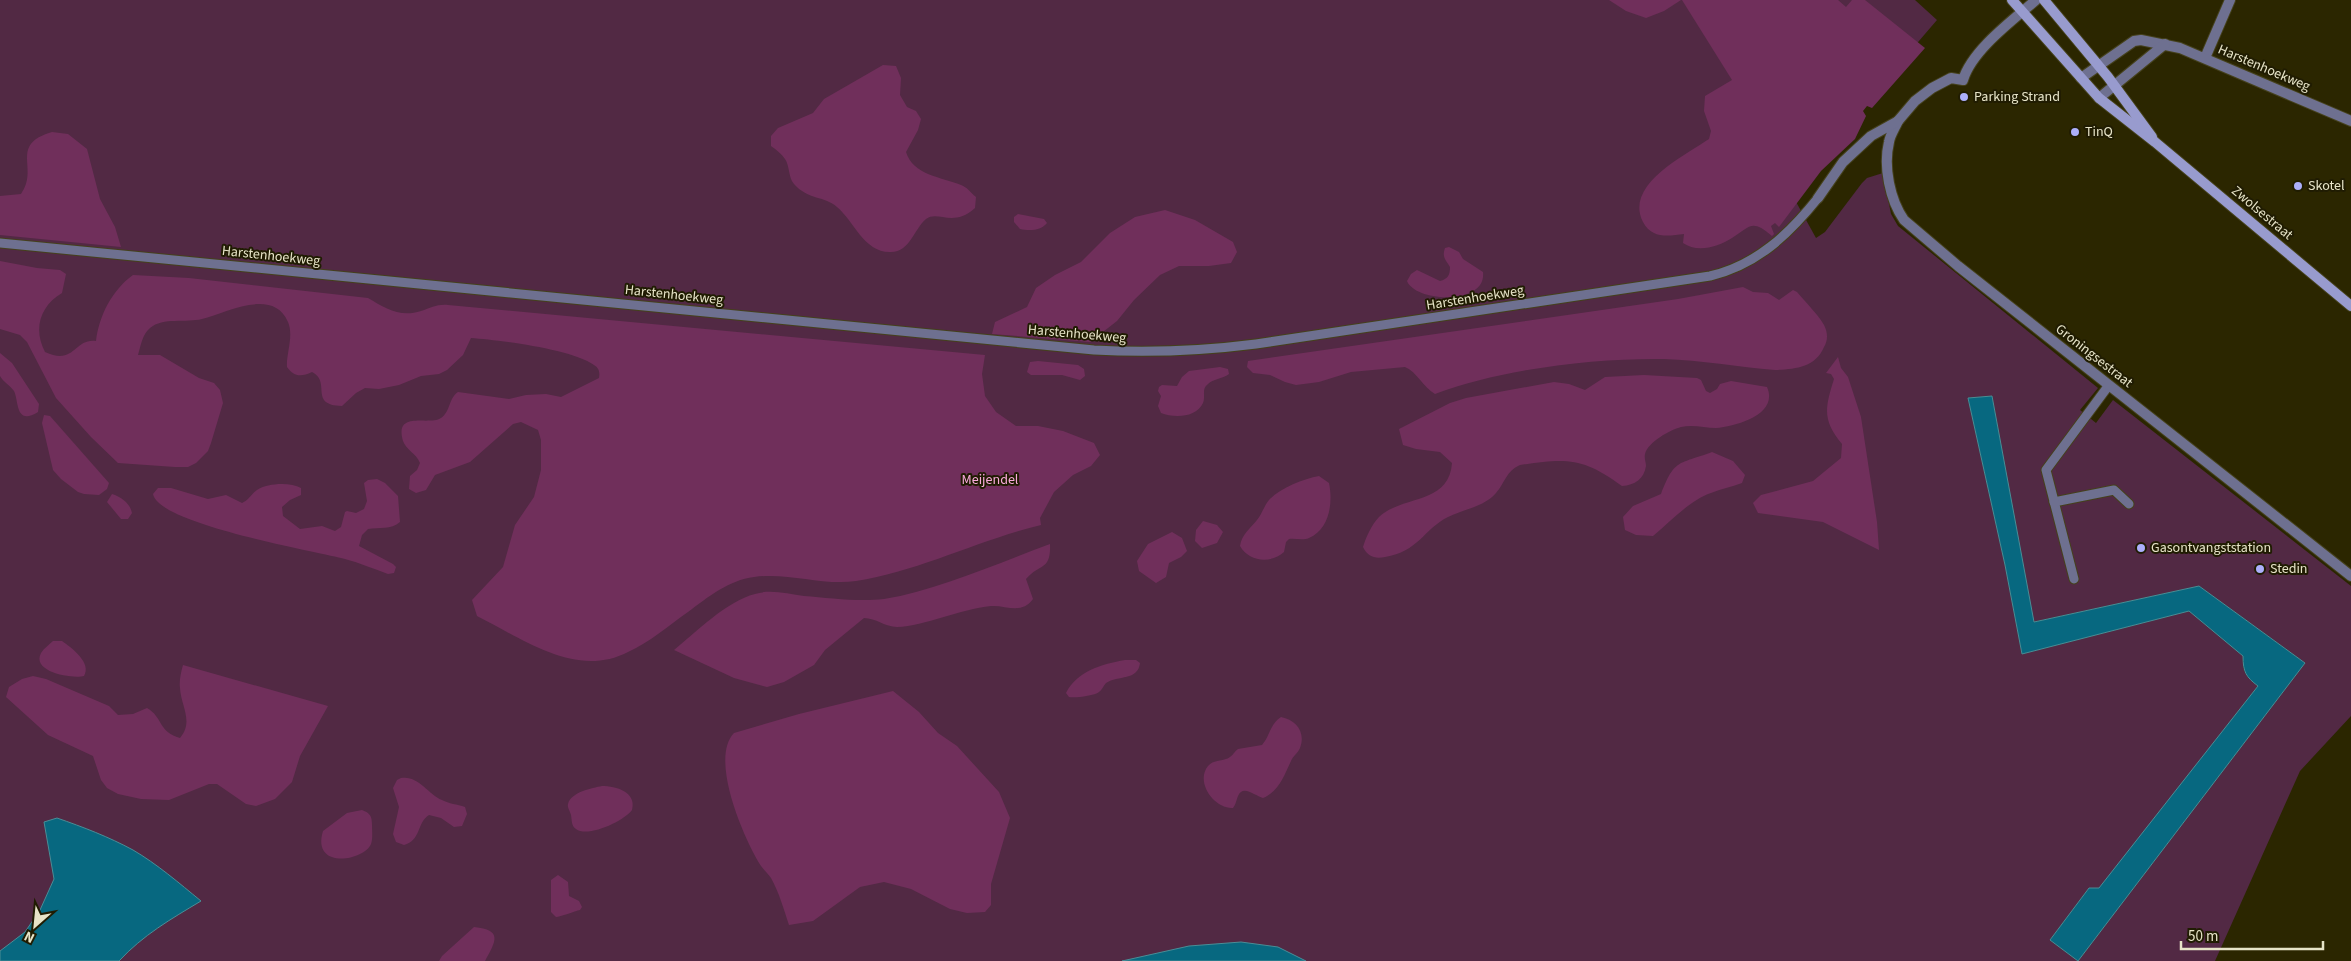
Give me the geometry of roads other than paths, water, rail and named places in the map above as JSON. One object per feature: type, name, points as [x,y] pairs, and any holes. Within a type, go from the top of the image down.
[{"type":"main road","name":"Zwolsestraat","points":[[2012,0],[2024,11],[2099,98],[2155,142],[2351,306]]},
{"type":"main road","name":"Zwolsestraat","points":[[2044,0],[2098,65],[2155,142]]},
{"type":"street","name":"Harstenhoekweg","points":[[1818,198],[1843,162],[1871,136],[1898,121],[1915,101],[1932,88],[1951,78],[1963,80],[1967,67],[2036,0]]},
{"type":"street","points":[[2205,58],[2230,0]]},
{"type":"street","name":"Harstenhoekweg","points":[[2081,78],[2134,40],[2165,44],[2205,58],[2351,121]]},
{"type":"street","points":[[2099,98],[2165,44]]},
{"type":"street","name":"Groningsestraat","points":[[1898,121],[1889,142],[1888,179],[1898,211],[1904,220],[2351,576]]},
{"type":"lane","name":"Harstenhoekweg","points":[[0,243],[1084,349],[1148,353],[1200,351],[1256,344],[1710,276],[1735,269],[1770,249],[1801,220],[1818,198]]},
{"type":"lane","points":[[2074,579],[2046,470],[2109,385]]},
{"type":"lane","points":[[2054,502],[2114,490],[2129,504]]},
{"type":"water","points":[[1992,396],[2034,622],[2199,586],[2305,663],[2078,961],[2050,940],[2089,888],[2099,888],[2258,686],[2246,674],[2243,656],[2189,611],[2022,654],[2005,565],[1968,398]]},
{"type":"water","points":[[57,818],[96,832],[142,855],[201,901],[148,935],[119,961],[0,961],[0,951],[25,932],[40,910],[54,879],[44,822]]},
{"type":"water","points":[[1241,942],[1278,947],[1306,961],[1122,961],[1189,946]]},
{"type":"place","name":"Parking Strand","points":[[1964,97]]},
{"type":"place","name":"TinQ","points":[[2075,132]]},
{"type":"place","name":"Skotel","points":[[2298,186]]},
{"type":"place","name":"Gasontvangststation","points":[[2141,548]]},
{"type":"place","name":"Stedin","points":[[2260,569]]},
{"type":"park label","name":"Meijendel","points":[[990,480]]}]
